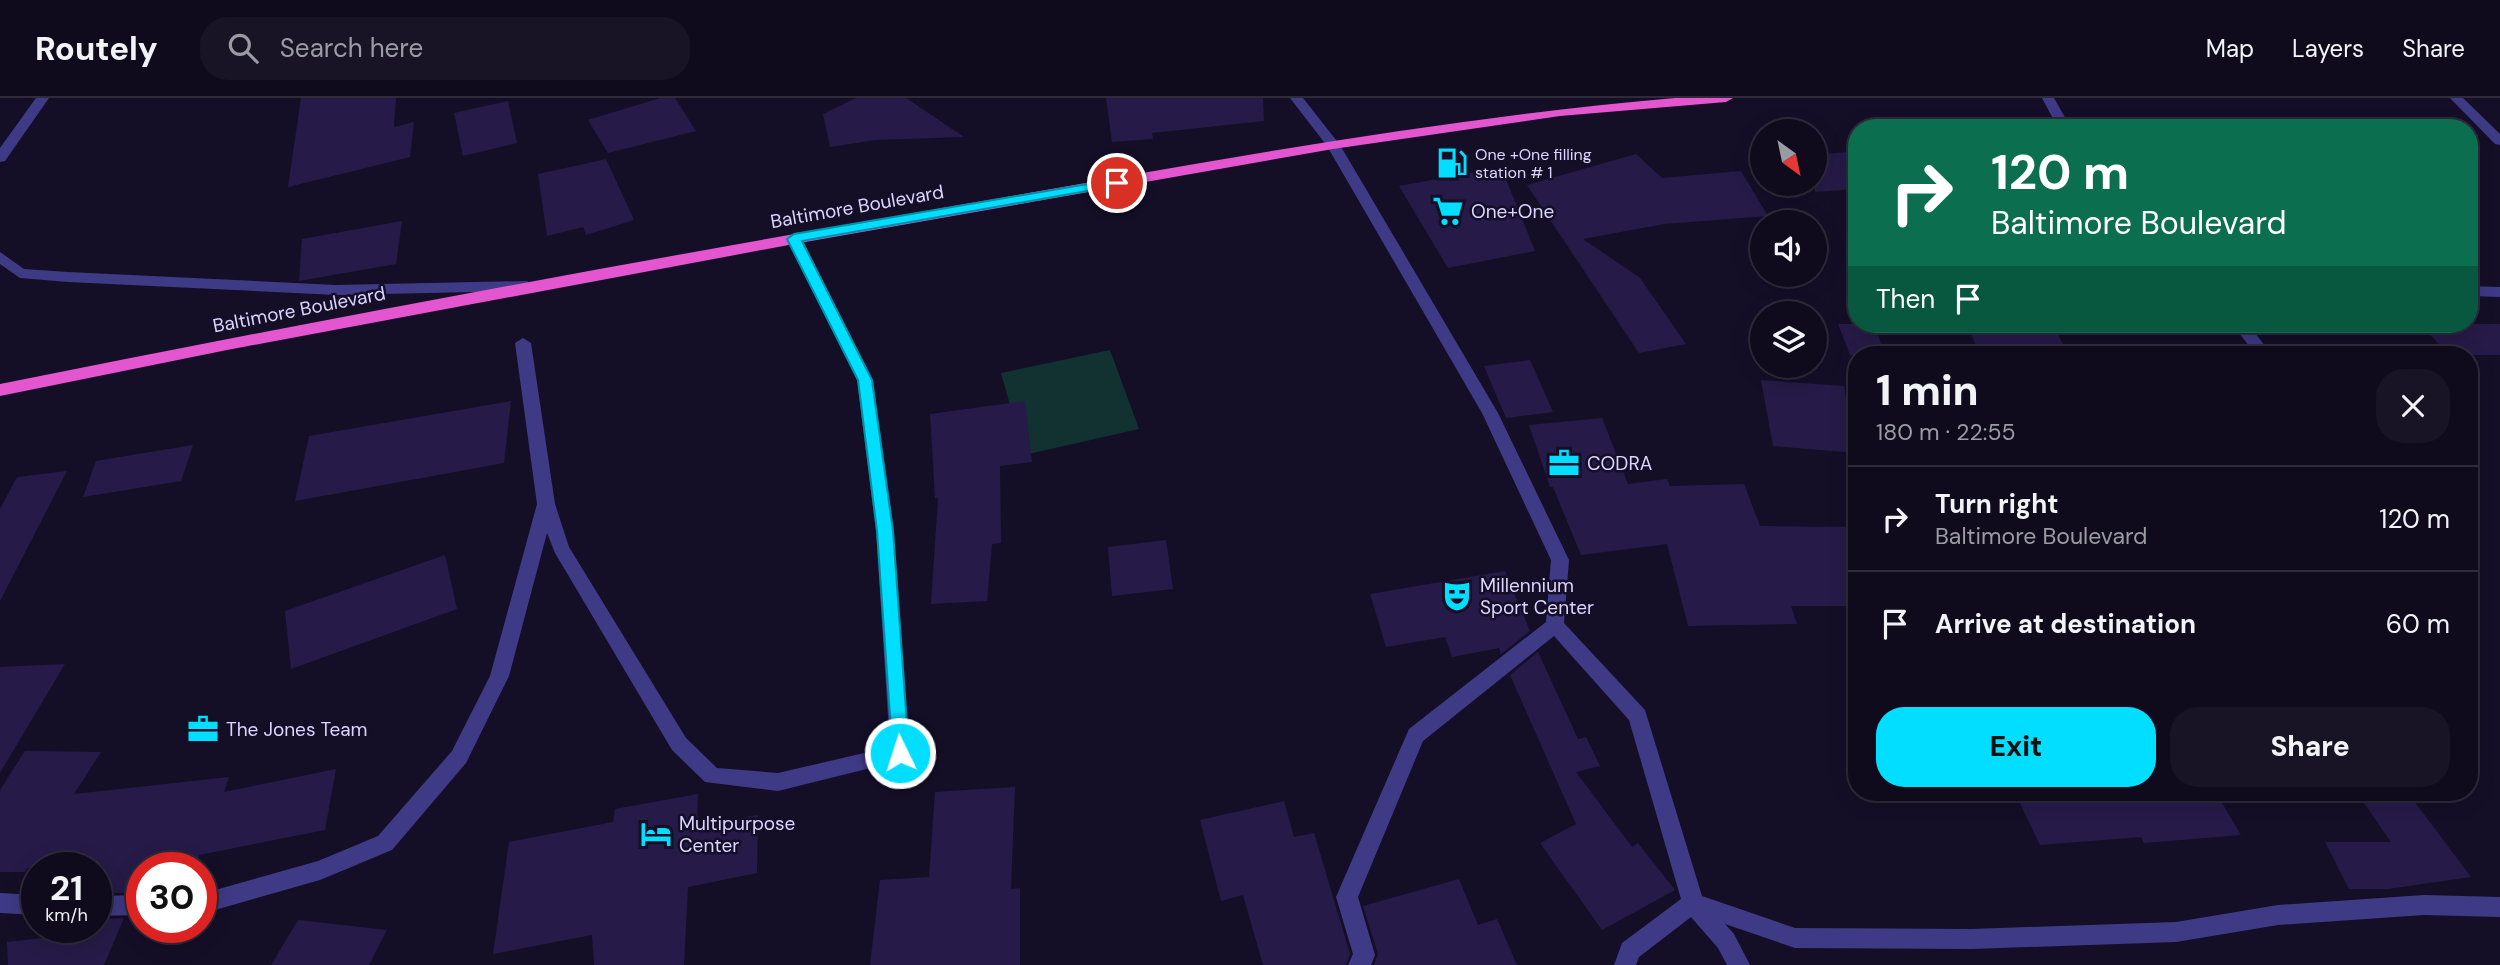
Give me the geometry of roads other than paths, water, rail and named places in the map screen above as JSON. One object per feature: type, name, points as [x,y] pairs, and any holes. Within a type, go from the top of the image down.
[{"type":"highway","name":"Baltimore Boulevard","points":[[0,390],[537,286],[1332,145],[1560,112],[1726,98]]},
{"type":"street","points":[[0,158],[43,98]]},
{"type":"street","points":[[1296,98],[1332,145],[1490,413],[1560,560],[1555,625],[1638,716],[1693,903],[1726,941],[1739,965]]},
{"type":"street","points":[[2048,98],[2060,119]]},
{"type":"street","points":[[2456,98],[2477,119]]},
{"type":"street","points":[[2478,120],[2500,141]]},
{"type":"street","points":[[523,343],[546,504],[561,548],[679,744],[712,776],[778,782],[900,753],[885,531],[865,380],[794,239]]},
{"type":"street","points":[[0,257],[20,273],[68,277],[336,290],[537,286]]},
{"type":"street","points":[[2478,291],[2500,292]]},
{"type":"street","points":[[217,899],[320,870],[384,843],[459,757],[499,676],[546,504]]},
{"type":"street","points":[[1359,965],[1364,955],[1348,897],[1416,735],[1555,625]]},
{"type":"street","points":[[0,903],[21,904]]},
{"type":"street","points":[[1693,903],[1795,938],[1972,939],[2176,932],[2278,915],[2424,905],[2500,907]]},
{"type":"street","points":[[1625,965],[1630,950],[1693,903]]},
{"type":"place","name":"One +One filling station # 1","points":[[1452,163]]},
{"type":"place","name":"One+One","points":[[1448,211]]},
{"type":"place","name":"CODRA","points":[[1564,463]]},
{"type":"place","name":"Millennium Sport Center","points":[[1457,596]]},
{"type":"place","name":"The Jones Team","points":[[203,729]]},
{"type":"place","name":"Multipurpose Center","points":[[656,834]]}]
